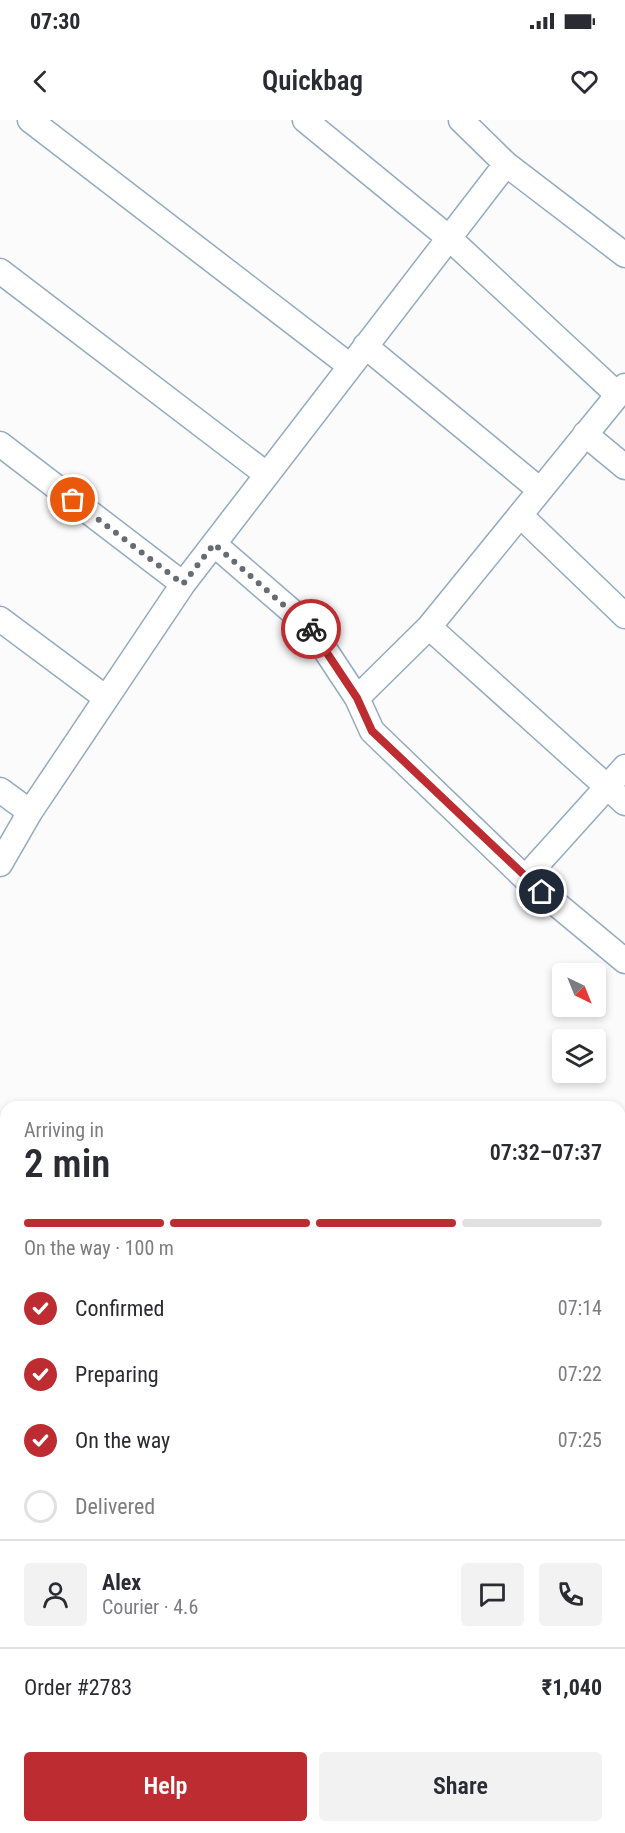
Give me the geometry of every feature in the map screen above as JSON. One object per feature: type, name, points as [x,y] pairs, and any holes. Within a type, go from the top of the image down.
[{"type":"street","points":[[30,120],[350,366]]},
{"type":"street","points":[[305,120],[450,238],[621,390],[429,627],[357,698]]},
{"type":"street","points":[[460,120],[506,164],[625,255]]},
{"type":"street","points":[[0,864],[30,812],[183,584],[506,164]]},
{"type":"street","points":[[0,271],[266,474]]},
{"type":"street","points":[[365,346],[540,490]]},
{"type":"street","points":[[585,434],[625,467]]},
{"type":"street","points":[[0,444],[183,584]]},
{"type":"street","points":[[520,515],[625,616]]},
{"type":"street","points":[[214,544],[310,627],[357,698],[372,731],[525,878],[625,961]]},
{"type":"street","points":[[0,619],[106,698]]},
{"type":"street","points":[[429,627],[625,803]]},
{"type":"street","points":[[525,878],[625,767]]},
{"type":"street","points":[[0,790],[30,812]]},
{"type":"way so far","points":[[73,500],[183,584],[214,544],[311,629]]},
{"type":"route","points":[[311,629],[357,698],[372,731],[542,892]]}]
